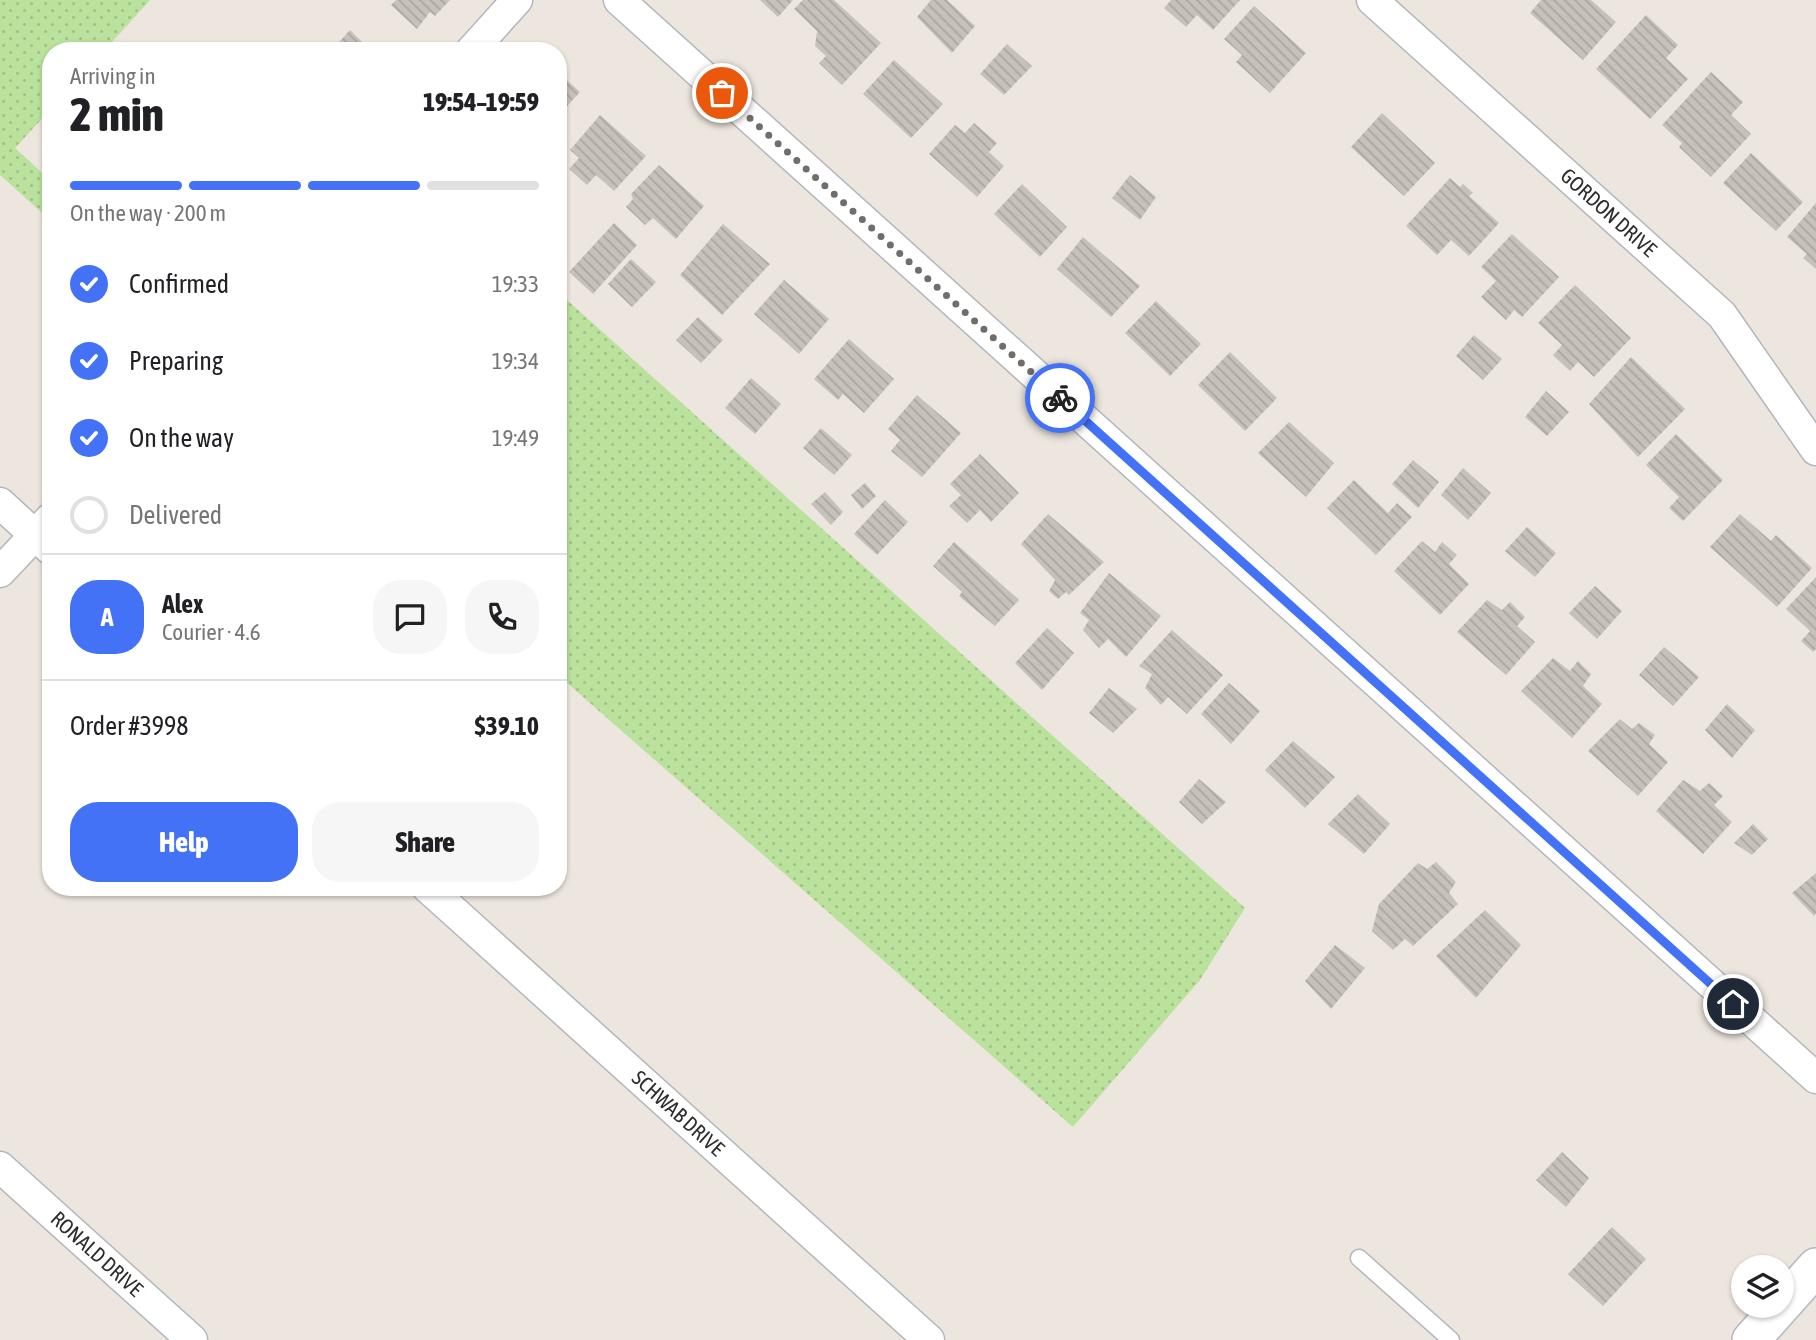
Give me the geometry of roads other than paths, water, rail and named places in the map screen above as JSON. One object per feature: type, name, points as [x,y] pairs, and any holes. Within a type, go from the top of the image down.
[{"type":"street","points":[[479,42],[517,0]]},
{"type":"street","points":[[619,0],[1816,1078]]},
{"type":"street","name":"GORDON DRIVE","points":[[1372,0],[1723,315],[1816,450]]},
{"type":"street","points":[[0,503],[42,531]]},
{"type":"street","points":[[0,572],[42,537]]},
{"type":"street","name":"SCHWAB DRIVE","points":[[437,896],[929,1340]]},
{"type":"street","name":"RONALD DRIVE","points":[[0,1167],[192,1340]]},
{"type":"street","points":[[1751,1340],[1816,1267]]},
{"type":"lane","points":[[1359,1258],[1451,1340]]}]
